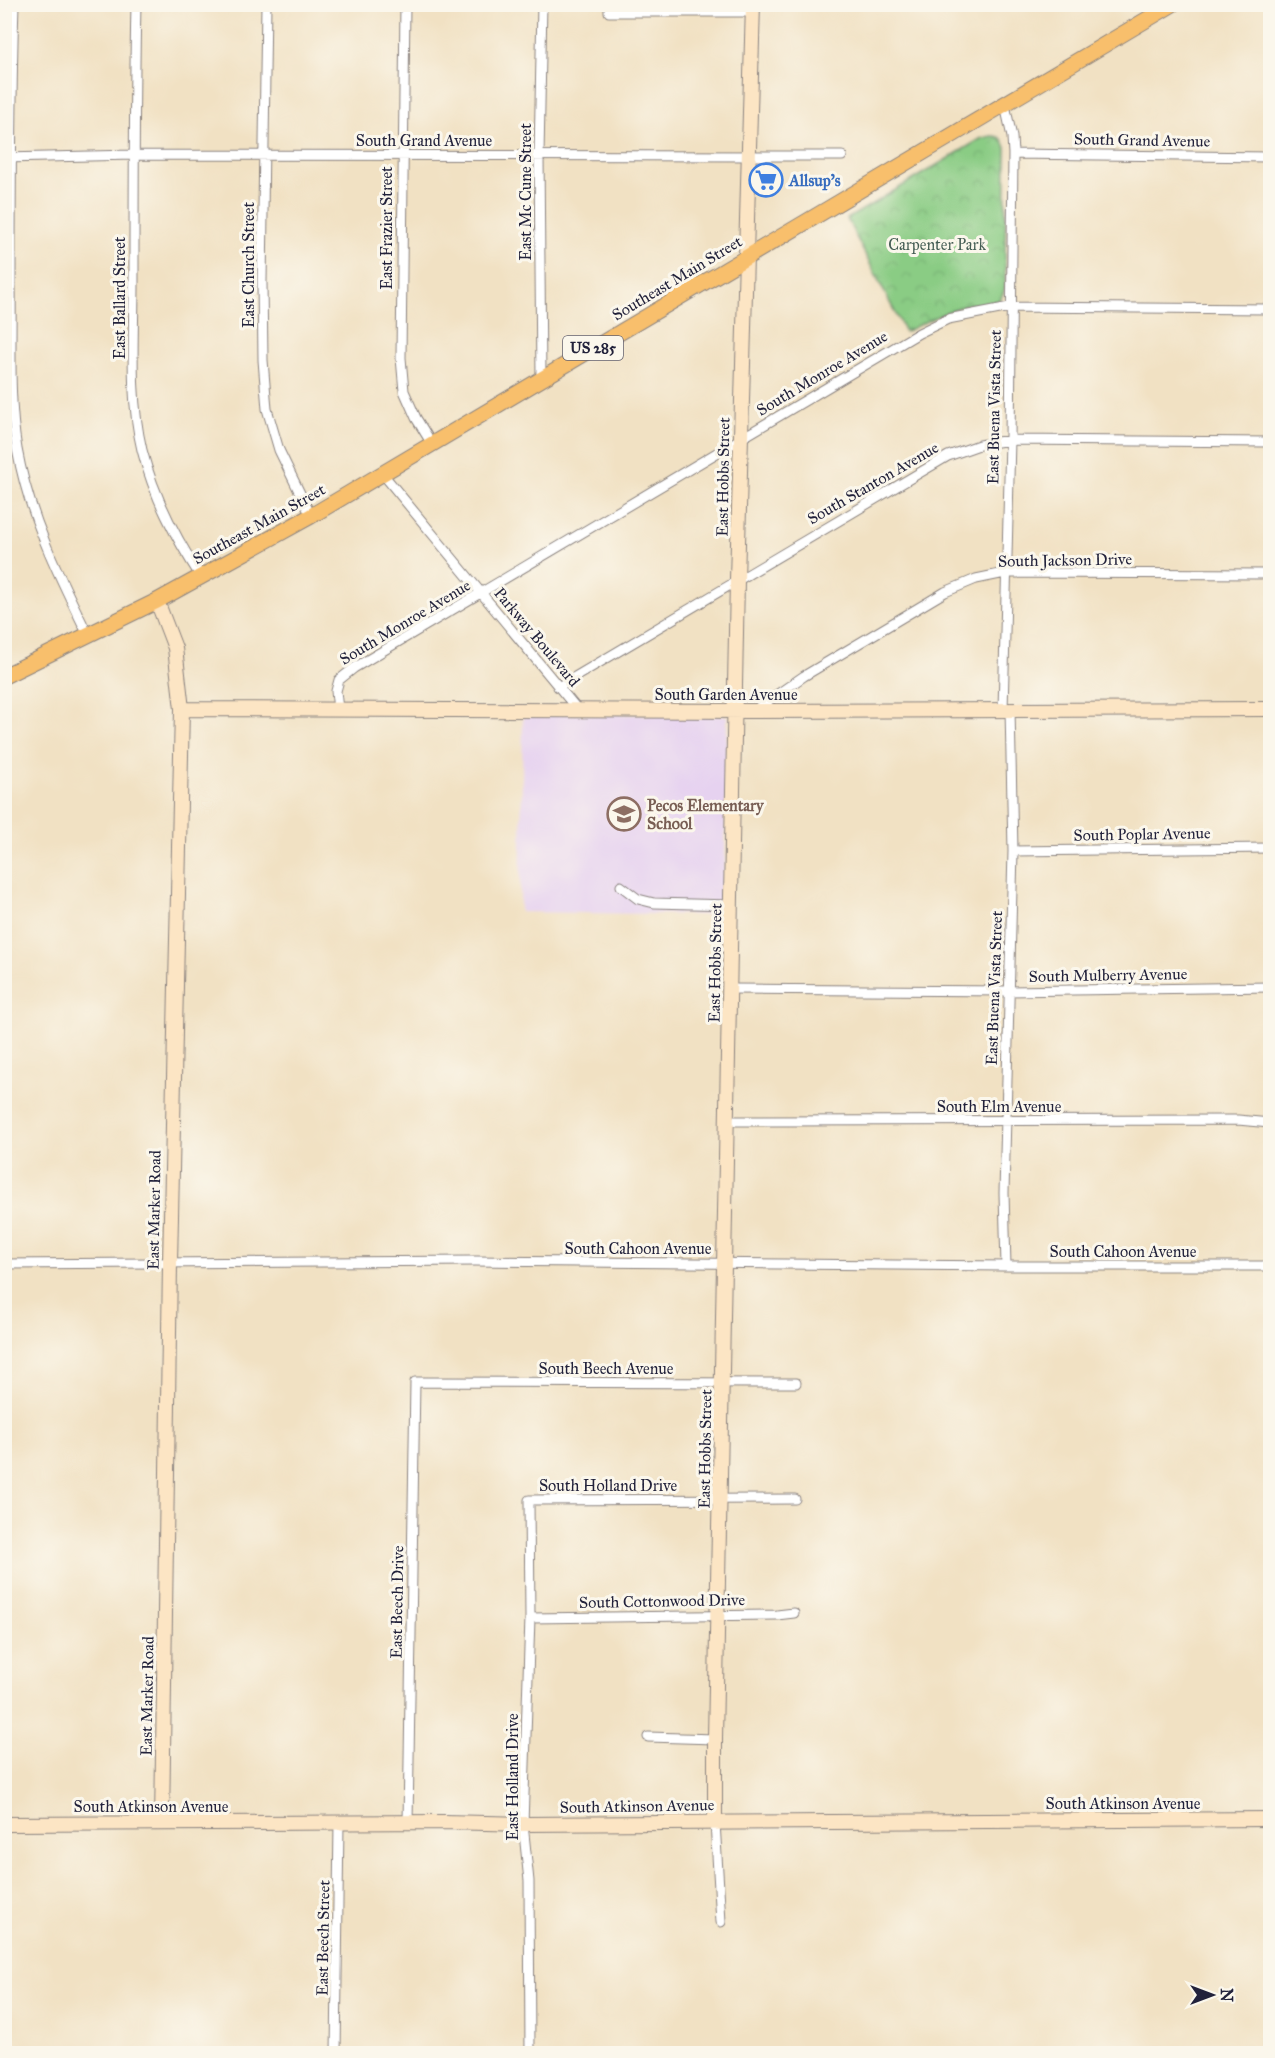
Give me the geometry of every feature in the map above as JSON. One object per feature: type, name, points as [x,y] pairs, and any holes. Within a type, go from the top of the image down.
[{"type":"main road","name":"Southeast Main Street","points":[[4,676],[158,601],[311,516],[1173,4]]},
{"type":"street","points":[[14,4],[8,158],[12,405],[17,449],[27,493],[40,533],[88,635]]},
{"type":"street","name":"East Ballard Street","points":[[136,4],[133,155],[136,411],[142,448],[163,513],[201,577]]},
{"type":"street","name":"East Church Street","points":[[266,4],[263,360],[267,409],[279,450],[311,516]]},
{"type":"street","name":"East Frazier Street","points":[[405,4],[401,358],[404,391],[416,418],[432,444]]},
{"type":"street","name":"East Mc Cune Street","points":[[541,380],[539,155],[542,4]]},
{"type":"street","points":[[609,8],[753,8]]},
{"type":"street","name":"East Hobbs Street","points":[[721,1922],[715,1739],[740,439],[753,8]]},
{"type":"street","name":"East Buena Vista Street","points":[[1005,105],[1013,154],[1010,440],[1005,573],[1006,709],[1013,851],[1004,1204],[1006,1266]]},
{"type":"street","name":"South Grand Avenue","points":[[1013,154],[1270,157]]},
{"type":"street","name":"South Grand Avenue","points":[[8,158],[133,155],[843,156]]},
{"type":"street","name":"South Monroe Avenue","points":[[338,710],[336,691],[339,680],[740,439],[919,333],[948,319],[1010,307],[1270,309]]},
{"type":"street","name":"South Stanton Avenue","points":[[562,684],[948,456],[979,445],[1010,440],[1270,442]]},
{"type":"street","name":"Parkway Boulevard","points":[[382,473],[481,594],[562,684],[577,709]]},
{"type":"street","name":"South Jackson Drive","points":[[753,711],[804,676],[945,592],[976,579],[1005,573],[1270,574]]},
{"type":"street","name":"East Marker Road","points":[[158,601],[175,648],[182,709],[170,1263],[162,1823]]},
{"type":"street","name":"South Garden Avenue","points":[[182,709],[753,711],[1270,709]]},
{"type":"street","name":"South Poplar Avenue","points":[[1013,851],[1270,848]]},
{"type":"street","points":[[621,886],[638,898],[654,903],[732,905]]},
{"type":"street","name":"South Mulberry Avenue","points":[[731,989],[1009,991],[1270,987]]},
{"type":"street","name":"South Elm Avenue","points":[[728,1121],[1238,1120],[1270,1123]]},
{"type":"street","name":"South Cahoon Avenue","points":[[4,1264],[475,1261],[1270,1266]]},
{"type":"street","name":"South Beech Avenue","points":[[415,1382],[796,1383]]},
{"type":"street","name":"East Beech Drive","points":[[408,1823],[415,1382]]},
{"type":"street","name":"South Holland Drive","points":[[529,1500],[795,1499]]},
{"type":"street","name":"East Holland Drive","points":[[529,1500],[530,1618],[523,1824],[529,1881],[530,2054]]},
{"type":"street","name":"South Cottonwood Drive","points":[[530,1618],[777,1616],[794,1612]]},
{"type":"street","points":[[648,1737],[715,1739]]},
{"type":"street","name":"South Atkinson Avenue","points":[[4,1824],[523,1824],[1270,1819]]},
{"type":"street","name":"East Beech Street","points":[[336,2054],[339,1823]]},
{"type":"shaded area","name":"Pecos Elementary School","points":[[523,713],[727,716],[724,915],[520,912]]},
{"type":"green space","name":"Carpenter Park","points":[[992,136],[1001,139],[1006,148],[1005,287],[1002,295],[996,302],[959,307],[905,332],[847,219],[982,138]]},
{"type":"place","name":"Allsup's","points":[[766,180]]},
{"type":"place","name":"Pecos Elementary School","points":[[624,814]]}]
